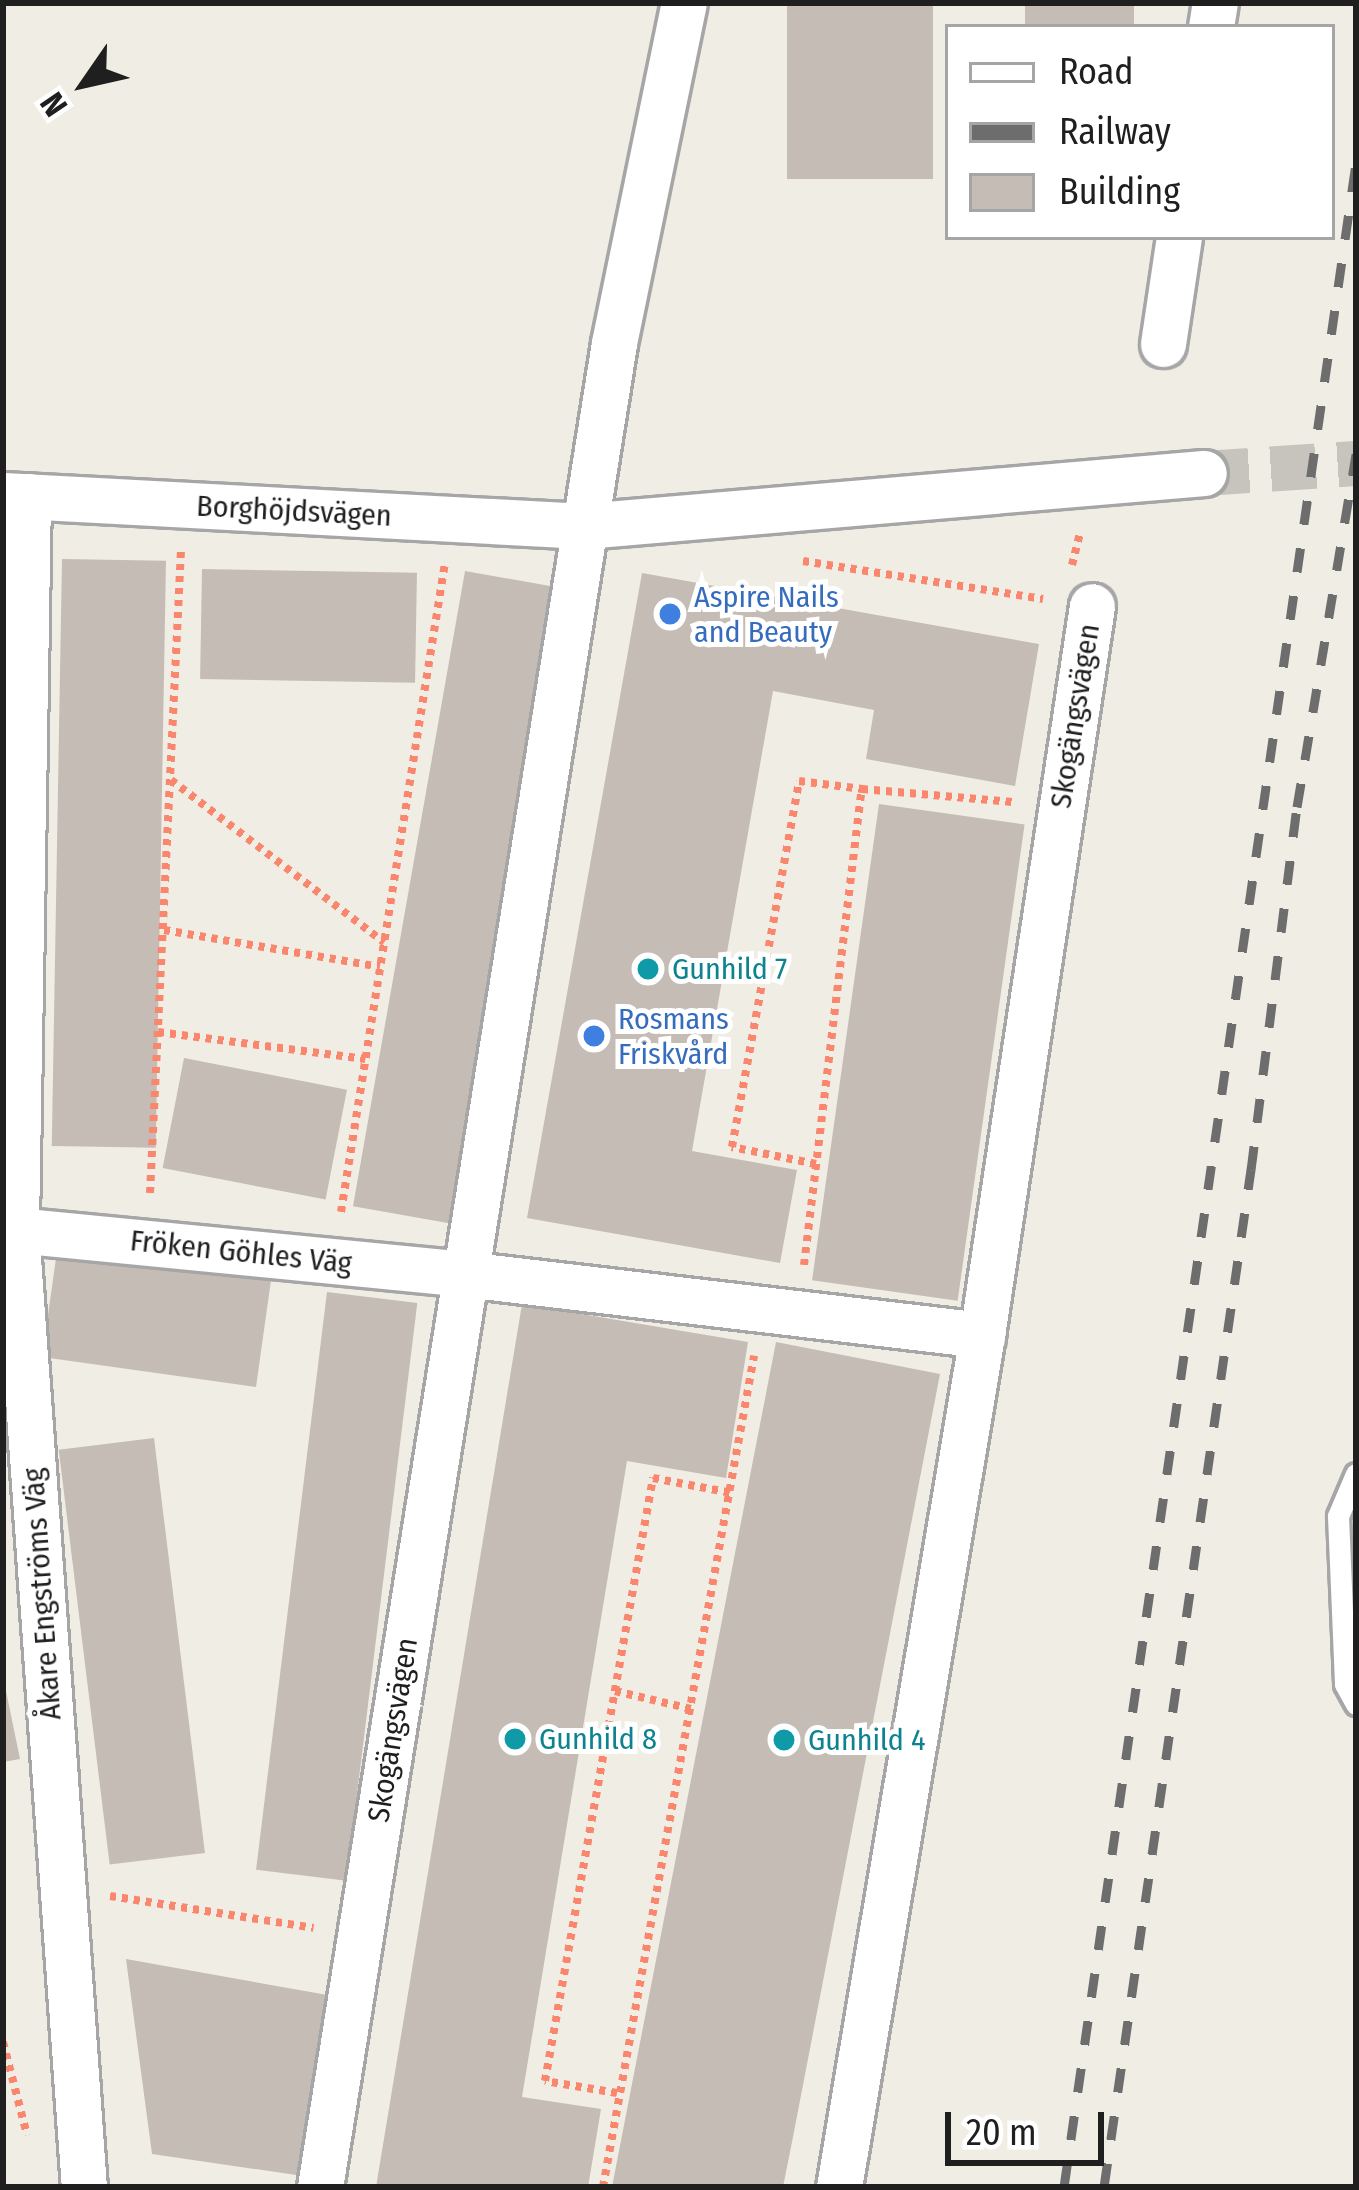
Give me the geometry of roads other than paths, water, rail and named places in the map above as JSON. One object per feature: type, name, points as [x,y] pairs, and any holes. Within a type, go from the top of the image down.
[{"type":"street","name":"Skogängsvägen","points":[[320,2187],[614,343],[684,3]]},
{"type":"street","points":[[1163,344],[1179,240]]},
{"type":"street","name":"Borghöjdsvägen","points":[[15,495],[584,526],[1204,472]]},
{"type":"street","name":"Åkare Engströms Väg","points":[[15,495],[16,1230],[84,2187]]},
{"type":"street","name":"Skogängsvägen","points":[[838,2187],[982,1335],[1062,806],[1077,604]]},
{"type":"street","name":"Fröken Göhles Väg","points":[[16,1230],[465,1274]]},
{"type":"street","points":[[465,1274],[982,1335]]},
{"type":"lane","points":[[1356,1474],[1338,1516],[1345,1684],[1356,1704]]},
{"type":"tunnel","points":[[1204,473],[1356,463]]},
{"type":"railway","points":[[1064,2187],[1356,164]]},
{"type":"railway","points":[[1104,2187],[1251,1170],[1297,807],[1356,454]]},
{"type":"place","name":"Aspire Nails and Beauty","points":[[670,614]]},
{"type":"place","name":"Gunhild 7","points":[[648,969]]},
{"type":"place","name":"Rosmans Friskvård","points":[[594,1036]]},
{"type":"place","name":"Gunhild 8","points":[[515,1739]]},
{"type":"place","name":"Gunhild 4","points":[[784,1740]]}]
